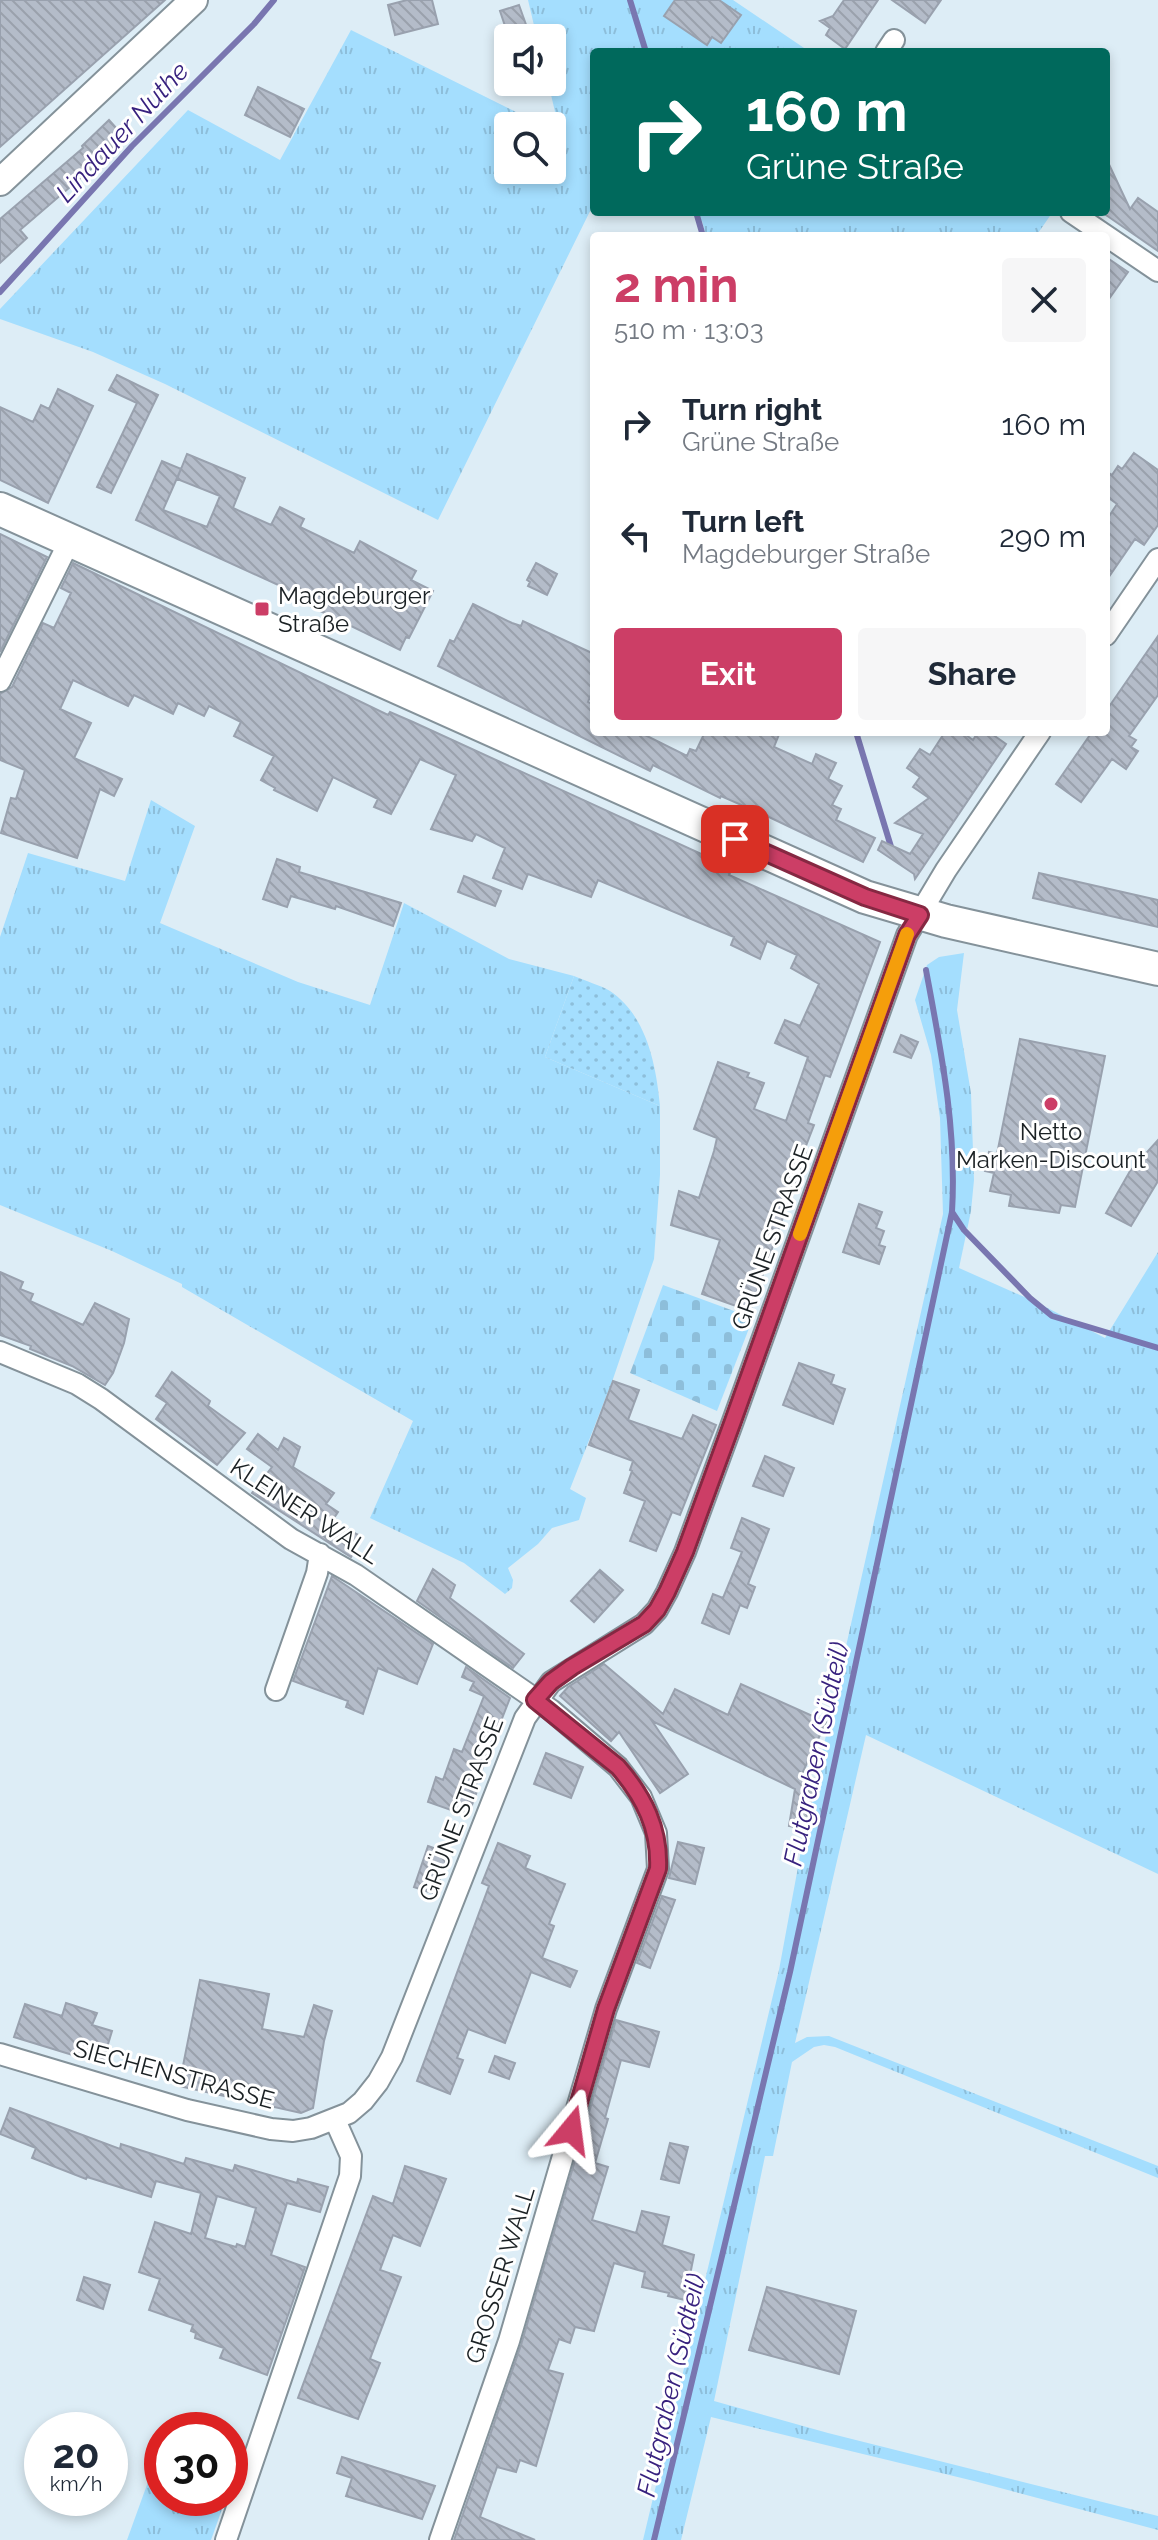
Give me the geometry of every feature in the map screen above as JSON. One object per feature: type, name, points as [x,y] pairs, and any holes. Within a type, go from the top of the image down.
[{"type":"main road","points":[[0,509],[865,897],[920,915],[1158,969]]},
{"type":"street","points":[[0,182],[194,0]]},
{"type":"street","points":[[1077,216],[1100,232]]},
{"type":"street","points":[[1110,238],[1158,271]]},
{"type":"street","points":[[0,681],[70,540]]},
{"type":"street","points":[[1110,629],[1158,559]]},
{"type":"street","name":"GRÜNE STRASSE","points":[[335,2120],[363,2101],[392,2057],[495,1791],[535,1700],[551,1682],[572,1667],[644,1624],[667,1592],[733,1421],[907,935],[946,870],[1037,736]]},
{"type":"street","name":"KLEINER WALL","points":[[0,1352],[77,1384],[291,1539],[356,1575],[535,1700]]},
{"type":"street","points":[[276,1690],[317,1573],[320,1554]]},
{"type":"street","name":"GROSSER WALL","points":[[440,2540],[509,2341],[606,2009],[658,1869],[656,1833],[635,1788],[618,1767],[535,1700]]},
{"type":"street","name":"SIECHENSTRASSE","points":[[0,2054],[187,2110],[271,2129],[293,2131],[335,2120]]},
{"type":"street","points":[[226,2540],[350,2176],[351,2156],[335,2120]]},
{"type":"green space","points":[[528,0],[733,0],[804,48],[590,48],[590,211],[438,520],[165,384],[93,352],[0,319],[0,309],[188,110],[280,160],[351,30],[516,112],[494,112],[494,184],[566,184],[566,112],[555,112],[551,96],[566,96],[566,24],[534,24]]},
{"type":"green space","points":[[694,216],[1050,216],[1039,232],[705,232],[702,221]]},
{"type":"green space","points":[[151,800],[195,826],[160,923],[298,982],[370,1005],[404,903],[509,959],[574,976],[545,1057],[660,1106],[660,1175],[654,1259],[613,1379],[570,1489],[586,1498],[579,1520],[552,1528],[538,1544],[508,1568],[513,1580],[512,1588],[505,1594],[464,1563],[370,1518],[413,1421],[182,1287],[182,1284],[0,1205],[0,937],[28,853],[125,881]]},
{"type":"green space","points":[[964,953],[957,1010],[971,1093],[974,1180],[959,1268],[1038,1303],[1105,1338],[1158,1252],[1158,1874],[866,1735],[795,2043],[807,2037],[829,2036],[1158,2166],[1158,2178],[835,2047],[814,2047],[792,2062],[773,2156],[765,2156],[714,2401],[1158,2516],[1158,2530],[974,2481],[711,2417],[681,2540],[643,2540],[779,1970],[805,1829],[943,1214],[940,1118],[931,1055],[915,1000],[927,965],[939,957]]},
{"type":"green space","points":[[574,976],[610,991],[633,1014],[652,1058],[660,1106],[545,1057]]},
{"type":"green space","points":[[663,1285],[753,1318],[717,1411],[630,1373]]},
{"type":"green space","points":[[144,2493],[144,2516],[220,2516],[211,2540],[127,2540]]},
{"type":"building","points":[[0,0],[165,0],[0,147]]},
{"type":"building","points":[[407,0],[432,0],[438,24],[395,35],[388,5]]},
{"type":"building","points":[[675,0],[719,0],[741,15],[721,43],[712,37],[707,45],[664,16]]},
{"type":"building","points":[[844,0],[878,0],[846,48],[826,35],[830,28],[820,21],[833,16]]},
{"type":"building","points":[[892,0],[941,0],[925,23]]},
{"type":"building","points":[[519,5],[526,24],[504,24],[500,11]]},
{"type":"building","points":[[258,87],[304,109],[290,137],[245,115]]},
{"type":"building","points":[[109,120],[126,139],[20,230],[27,238],[0,263],[0,219],[83,148]]},
{"type":"building","points":[[1110,166],[1130,209],[1138,198],[1158,212],[1158,251],[1107,216],[1110,216]]},
{"type":"building","points":[[1110,260],[1128,272],[1110,297]]},
{"type":"building","points":[[117,375],[158,395],[111,493],[97,487],[137,403],[109,390]]},
{"type":"building","points":[[58,389],[93,406],[48,503],[0,480],[0,407],[33,422],[41,405],[49,409]]},
{"type":"building","points":[[1134,453],[1158,470],[1158,525],[1144,545],[1135,539],[1110,575],[1110,515],[1117,504],[1110,499],[1110,474],[1118,466],[1122,469]]},
{"type":"building","points":[[187,454],[245,478],[233,508],[271,525],[280,507],[304,519],[300,527],[354,553],[360,541],[416,571],[411,580],[433,591],[400,650],[306,604],[309,599],[136,520],[162,461],[181,469]],"holes":[[[181,469],[177,479],[220,496],[207,527],[163,510]]]},
{"type":"building","points":[[0,534],[47,557],[0,652]]},
{"type":"building","points":[[73,563],[388,715],[390,712],[413,722],[732,868],[729,875],[880,942],[830,1077],[825,1075],[808,1123],[814,1125],[806,1152],[750,1311],[702,1294],[720,1240],[671,1225],[679,1191],[699,1198],[714,1151],[717,1138],[694,1129],[718,1062],[749,1073],[747,1077],[764,1083],[754,1109],[786,1121],[808,1057],[775,1043],[785,1020],[800,1026],[819,984],[791,968],[797,955],[767,941],[760,959],[731,945],[734,937],[598,880],[591,897],[528,874],[522,889],[493,878],[505,848],[476,834],[472,841],[431,829],[456,775],[420,759],[391,814],[374,807],[378,799],[333,777],[317,811],[274,790],[261,780],[274,756],[234,736],[241,722],[209,706],[204,716],[178,703],[173,714],[134,695],[128,706],[73,680],[60,709],[91,723],[74,758],[122,779],[114,796],[100,789],[77,858],[1,833],[11,798],[16,799],[25,770],[0,760],[0,694],[12,687],[43,623],[54,628],[71,593],[61,588]]},
{"type":"building","points":[[536,563],[557,574],[547,595],[528,586],[530,582],[527,580]]},
{"type":"building","points":[[473,604],[512,623],[521,626],[523,621],[590,652],[590,736],[647,736],[687,756],[690,749],[696,751],[703,736],[778,736],[774,747],[812,764],[816,754],[836,763],[828,779],[842,786],[832,805],[841,809],[836,820],[875,838],[863,862],[653,765],[650,771],[438,666],[450,640],[454,642]]},
{"type":"building","points":[[1158,636],[1158,695],[1129,736],[1136,740],[1131,747],[1138,751],[1126,769],[1112,759],[1081,802],[1056,784],[1089,736],[1110,736],[1110,705]]},
{"type":"building","points":[[942,736],[968,736],[973,740],[976,736],[995,736],[1006,744],[915,879],[914,874],[878,850],[882,841],[910,854],[923,834],[895,823],[929,798],[913,787],[920,777],[907,768],[920,749],[930,755]]},
{"type":"building","points":[[277,859],[300,867],[299,872],[401,903],[393,926],[336,906],[335,909],[291,896],[287,907],[263,899]]},
{"type":"building","points":[[1039,873],[1158,900],[1158,927],[1033,898]]},
{"type":"building","points":[[464,876],[501,891],[495,906],[458,892]]},
{"type":"building","points":[[901,1035],[918,1042],[911,1058],[894,1052]]},
{"type":"building","name":"Netto Marken-Discount","points":[[1020,1039],[1105,1056],[1075,1207],[1061,1205],[1059,1213],[1009,1206],[1011,1195],[990,1191],[994,1173],[985,1171],[989,1152],[997,1154]]},
{"type":"building","points":[[1158,1140],[1158,1181],[1131,1226],[1106,1213],[1130,1171]]},
{"type":"building","points":[[859,1204],[882,1212],[876,1228],[884,1231],[879,1245],[885,1247],[879,1264],[843,1252]]},
{"type":"building","points":[[0,1272],[23,1282],[20,1289],[33,1294],[30,1301],[83,1325],[95,1303],[129,1319],[124,1343],[105,1385],[72,1366],[30,1349],[31,1346],[0,1335]]},
{"type":"building","points":[[799,1363],[834,1375],[831,1384],[845,1389],[833,1424],[783,1405]]},
{"type":"building","points":[[172,1372],[210,1401],[208,1406],[245,1433],[217,1465],[156,1419],[167,1403],[156,1396]]},
{"type":"building","points":[[613,1381],[639,1390],[628,1420],[682,1439],[693,1415],[716,1425],[680,1515],[672,1512],[656,1551],[630,1541],[645,1501],[624,1493],[633,1461],[589,1445]]},
{"type":"building","points":[[258,1434],[278,1450],[284,1438],[300,1447],[293,1467],[334,1493],[326,1504],[338,1512],[332,1521],[362,1537],[351,1557],[252,1493],[272,1467],[247,1449]]},
{"type":"building","points":[[765,1456],[794,1468],[783,1496],[753,1486]]},
{"type":"building","points":[[742,1518],[769,1529],[748,1584],[755,1587],[747,1608],[740,1605],[729,1634],[702,1623],[713,1594],[723,1598],[742,1552],[731,1548]]},
{"type":"building","points":[[433,1569],[455,1585],[450,1598],[524,1654],[513,1668],[417,1601]]},
{"type":"building","points":[[600,1570],[623,1590],[594,1622],[571,1601]]},
{"type":"building","points":[[332,1576],[433,1644],[417,1684],[378,1668],[363,1714],[346,1707],[348,1701],[293,1681]]},
{"type":"building","points":[[604,1664],[663,1714],[675,1689],[728,1715],[741,1684],[826,1722],[801,1776],[816,1779],[805,1829],[789,1826],[795,1789],[652,1721],[688,1774],[660,1793],[619,1732],[611,1741],[560,1696],[568,1687]]},
{"type":"building","points":[[466,1667],[510,1698],[474,1790],[477,1791],[468,1816],[428,1802],[436,1777],[443,1780],[454,1749],[462,1752],[484,1696],[470,1690],[474,1682],[462,1677]]},
{"type":"building","points":[[546,1753],[583,1767],[571,1798],[534,1784]]},
{"type":"building","points":[[678,1842],[704,1848],[695,1884],[669,1878]]},
{"type":"building","points":[[498,1843],[530,1856],[525,1868],[565,1884],[549,1924],[554,1926],[542,1958],[577,1971],[570,1987],[531,1972],[505,2043],[468,2029],[457,2058],[463,2060],[450,2094],[417,2081],[489,1886],[482,1883]]},
{"type":"building","points":[[428,1846],[448,1853],[435,1894],[414,1887]]},
{"type":"building","points":[[662,1896],[675,1900],[650,1968],[637,1963]]},
{"type":"building","points":[[200,1980],[269,1994],[262,2029],[304,2037],[314,2005],[332,2011],[313,2108],[301,2113],[179,2086]]},
{"type":"building","points":[[66,2003],[97,2013],[92,2025],[112,2031],[102,2064],[14,2037],[25,2004],[62,2016]]},
{"type":"building","points":[[616,2020],[659,2032],[649,2067],[621,2060],[595,2163],[608,2167],[592,2220],[636,2233],[642,2211],[669,2217],[662,2245],[694,2255],[685,2300],[642,2287],[645,2272],[614,2263],[594,2331],[575,2327],[570,2343],[559,2339],[548,2370],[563,2374],[536,2466],[520,2460],[516,2472],[497,2467],[480,2517],[535,2540],[454,2540],[521,2345]]},
{"type":"building","points":[[495,2056],[515,2063],[509,2079],[489,2072]]},
{"type":"building","points":[[10,2108],[120,2149],[121,2144],[184,2164],[186,2158],[233,2171],[235,2165],[297,2183],[298,2179],[328,2187],[320,2212],[287,2203],[271,2255],[305,2267],[267,2375],[220,2358],[224,2348],[195,2338],[196,2333],[191,2331],[193,2325],[149,2310],[160,2279],[139,2272],[155,2222],[191,2234],[201,2193],[156,2181],[151,2197],[86,2179],[32,2158],[36,2148],[0,2134]],"holes":[[[217,2196],[256,2208],[245,2247],[205,2238]]]},
{"type":"building","points":[[670,2143],[688,2147],[679,2183],[661,2179]]},
{"type":"building","points":[[405,2166],[446,2179],[420,2246],[393,2235],[380,2270],[401,2277],[370,2359],[380,2363],[358,2419],[298,2398],[373,2196],[393,2204]]},
{"type":"building","points":[[84,2277],[110,2285],[103,2309],[77,2300]]},
{"type":"building","points":[[767,2287],[856,2311],[839,2374],[749,2350]]},
{"type":"building","points":[[342,2457],[435,2486],[422,2519],[346,2496],[352,2478],[337,2473]]},
{"type":"waterway","name":"Lindauer Nuthe","points":[[0,292],[132,146],[274,0]]},
{"type":"waterway","name":"Flutgraben (Südteil)","points":[[630,0],[645,48]]},
{"type":"waterway","name":"Flutgraben (Südteil)","points":[[697,216],[702,232]]},
{"type":"waterway","name":"Flutgraben (Südteil)","points":[[857,736],[892,850]]},
{"type":"waterway","name":"Flutgraben (Südteil)","points":[[654,2540],[790,1972],[952,1212],[950,1120],[926,970]]},
{"type":"waterway","points":[[952,1212],[964,1230],[1030,1298],[1052,1316],[1158,1348]]},
{"type":"slow traffic","points":[[800,1234],[907,934]]},
{"type":"place","name":"Magdeburger Straße","points":[[262,609]]},
{"type":"place","name":"Netto Marken-Discount","points":[[1051,1104]]},
{"type":"route","points":[[571,2130],[606,2009],[658,1869],[659,1854],[650,1816],[630,1780],[551,1710],[535,1700],[551,1682],[572,1667],[644,1624],[667,1592],[733,1421],[907,935],[920,915],[865,897],[735,839]]}]
